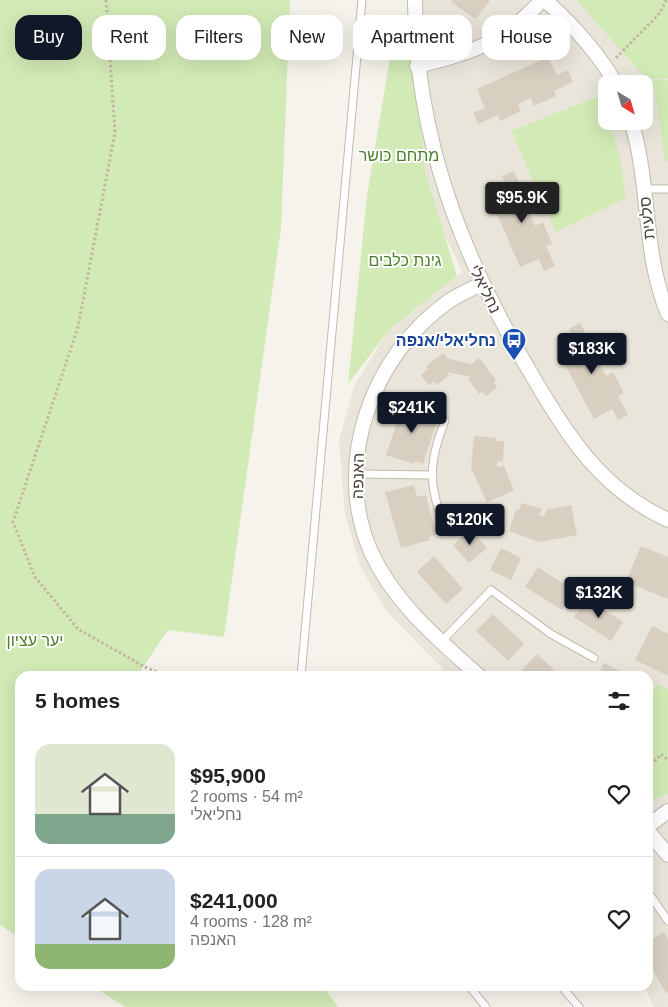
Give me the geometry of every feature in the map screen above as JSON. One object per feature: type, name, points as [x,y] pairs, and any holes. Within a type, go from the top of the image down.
[{"type":"street","name":"נחליאלי","points":[[415,0],[418,66],[427,123],[442,181],[455,220],[482,284],[514,344],[575,445],[611,483],[633,500],[668,520]]},
{"type":"street","points":[[418,66],[462,55],[490,44],[517,25],[544,0],[571,23],[611,75]]},
{"type":"street","name":"סלעית","points":[[633,130],[640,157],[650,251],[668,314]]},
{"type":"street","name":"האנפה","points":[[473,671],[441,642],[396,594],[371,552],[358,509],[356,474],[361,426],[375,388],[395,354],[421,324],[450,300],[482,284]]},
{"type":"street","points":[[653,822],[668,811]]},
{"type":"street","points":[[653,837],[668,855]]},
{"type":"lane","points":[[301,671],[362,0]]},
{"type":"lane","points":[[644,189],[668,188]]},
{"type":"lane","points":[[445,421],[436,444],[431,475],[434,496],[446,531]]},
{"type":"lane","points":[[356,474],[431,475]]},
{"type":"lane","points":[[441,642],[491,590],[551,634],[594,658]]},
{"type":"lane","points":[[653,899],[668,920]]},
{"type":"lane","points":[[473,991],[486,1007]]},
{"type":"lane","points":[[565,991],[579,1007]]},
{"type":"path","points":[[106,0],[115,132],[78,327],[13,522],[36,577],[78,629],[155,671]]},
{"type":"path","points":[[607,68],[660,13],[666,0]]},
{"type":"path","points":[[653,763],[661,754],[668,760]]},
{"type":"shaded area","points":[[412,0],[668,0],[668,1007],[653,1007],[647,991],[653,991],[653,671],[442,671],[443,669],[386,611],[360,566],[345,514],[339,441],[354,386],[388,331],[462,272],[438,221],[423,164],[416,60],[472,60],[472,15],[413,15]]},
{"type":"green space","name":"יער עציון","points":[[0,0],[290,0],[289,15],[271,15],[271,60],[288,60],[281,228],[224,637],[168,630],[140,671],[15,671],[15,935],[0,925]]},
{"type":"green space","points":[[576,0],[668,0],[668,79],[653,79],[653,75],[643,75]]},
{"type":"green space","name":"גינת כלבים","points":[[390,60],[415,60],[425,171],[457,276],[388,331],[348,384],[367,196]]},
{"type":"green space","points":[[653,80],[668,80],[668,161],[665,161]]},
{"type":"green space","points":[[598,96],[598,130],[612,130],[620,159],[626,198],[556,232],[511,131]]},
{"type":"green space","points":[[658,684],[668,690],[668,794],[653,800],[653,690]]},
{"type":"green space","points":[[101,991],[327,991],[338,1007],[125,1007]]},
{"type":"building","points":[[452,0],[490,0],[476,19],[452,3]]},
{"type":"building","points":[[541,60],[550,60],[557,75],[568,70],[573,82],[554,91],[556,96],[534,106],[531,98],[518,104],[521,111],[500,121],[498,115],[478,124],[473,113],[485,108],[477,89]]},
{"type":"building","points":[[514,171],[522,191],[528,188],[537,210],[530,213],[535,226],[543,222],[552,244],[546,246],[555,266],[544,271],[539,259],[520,267],[489,196],[507,187],[502,176]]},
{"type":"building","points":[[580,323],[590,342],[595,339],[607,360],[600,364],[606,376],[613,372],[624,393],[618,396],[628,415],[618,420],[612,409],[594,419],[557,350],[575,340],[569,329]]},
{"type":"building","points":[[443,353],[449,359],[471,364],[479,358],[496,380],[493,382],[497,387],[486,396],[482,392],[479,394],[468,379],[471,377],[446,372],[449,375],[437,385],[434,382],[429,385],[421,375],[428,369],[426,366]]},
{"type":"building","points":[[404,401],[431,409],[427,421],[436,424],[423,464],[415,461],[414,464],[386,455]]},
{"type":"building","points":[[474,436],[496,438],[496,441],[504,441],[503,462],[497,461],[497,467],[504,466],[514,490],[487,503],[471,468]]},
{"type":"building","points":[[414,485],[417,497],[426,495],[436,535],[429,537],[430,540],[401,548],[385,492]]},
{"type":"building","points":[[522,503],[542,509],[539,515],[544,517],[546,510],[571,505],[577,535],[539,542],[509,531],[516,510],[519,510]]},
{"type":"building","points":[[471,529],[487,548],[469,563],[453,545]]},
{"type":"building","points":[[641,546],[668,557],[668,599],[626,582]]},
{"type":"building","points":[[501,548],[521,558],[511,580],[490,570]]},
{"type":"building","points":[[434,556],[463,589],[446,604],[417,572]]},
{"type":"building","points":[[538,567],[574,591],[562,610],[525,587]]},
{"type":"building","points":[[587,598],[623,622],[611,641],[574,617]]},
{"type":"building","points":[[493,614],[524,644],[508,661],[476,631]]},
{"type":"building","points":[[652,626],[668,634],[668,676],[635,660]]},
{"type":"building","points":[[537,654],[555,671],[521,671]]},
{"type":"building","points":[[604,663],[619,671],[600,671]]},
{"type":"building","points":[[664,932],[668,939],[668,992],[666,993],[653,971],[653,939]]},
{"type":"place","name":"נחליאלי/אנפה","points":[[514,361]]},
{"type":"park label","name":"מתחם כושר","points":[[399,155]]}]
